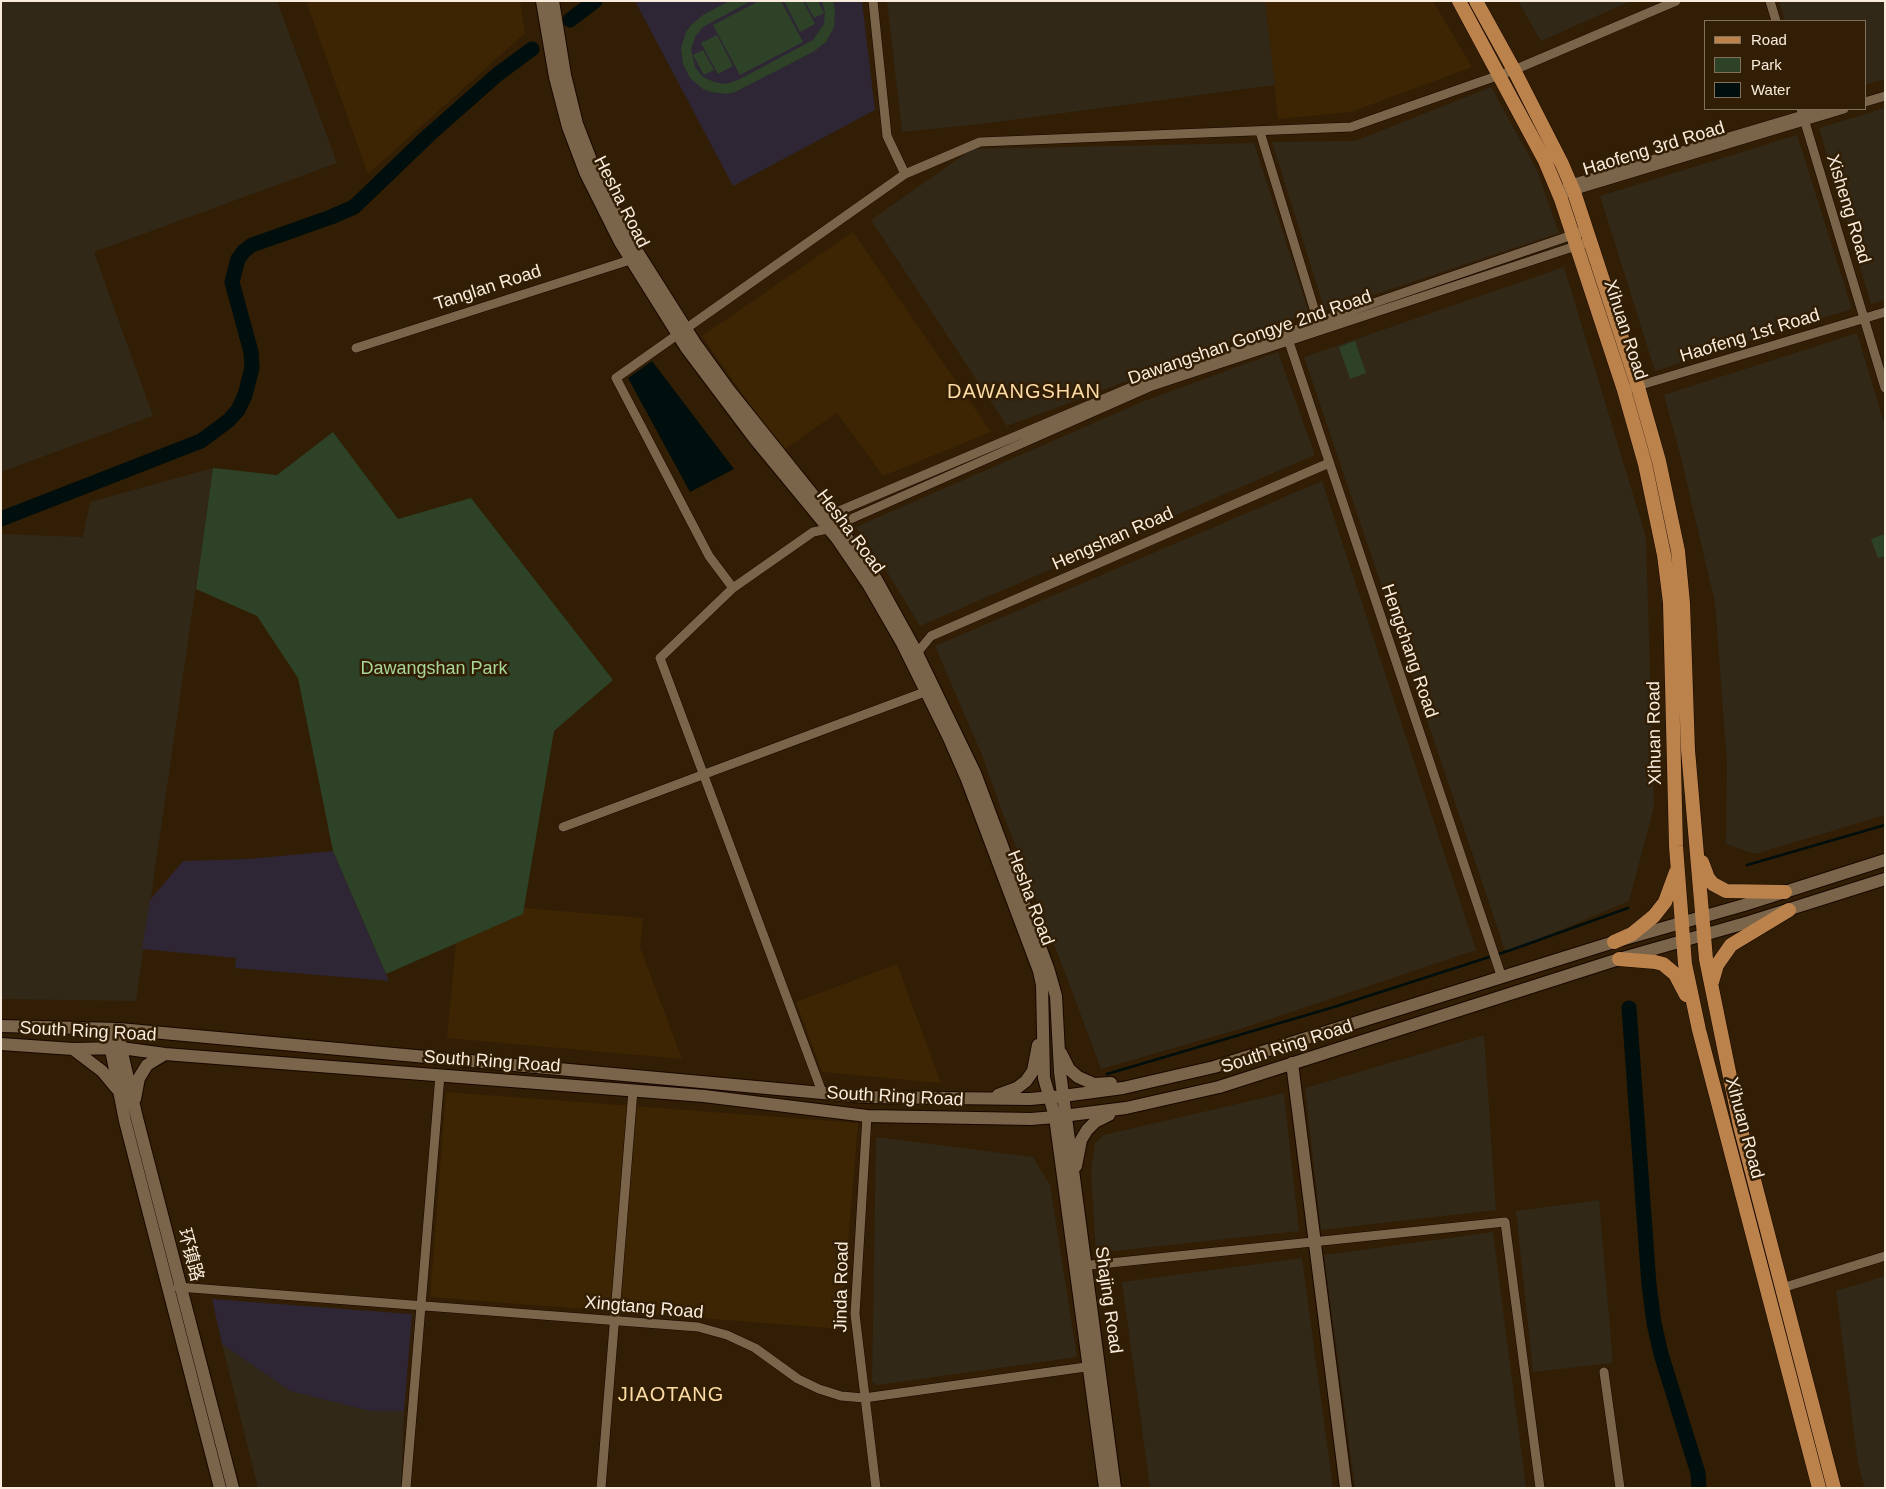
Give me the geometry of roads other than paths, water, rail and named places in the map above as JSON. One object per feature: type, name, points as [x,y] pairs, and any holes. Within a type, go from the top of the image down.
[{"type":"main road","name":"Hesha Road","points":[[542,1],[555,77],[568,127],[582,165],[603,210],[630,260],[682,331],[751,418],[829,522],[876,579],[918,653],[1039,971],[1042,985],[1044,1078],[1050,1097],[1060,1117]]},
{"type":"main road","name":"Hesha Road","points":[[553,1],[567,88],[585,147],[628,237],[682,331]]},
{"type":"main road","name":"Xihuan Road","points":[[1459,1],[1500,74],[1582,238]]},
{"type":"main road","name":"Xihuan Road","points":[[1476,1],[1514,70],[1572,187],[1582,238],[1631,388],[1659,460],[1678,551],[1684,621],[1688,750],[1706,959],[1740,1126],[1834,1488]]},
{"type":"main road","name":"Xihuan Road","points":[[1631,388],[1655,508],[1670,603],[1676,846],[1685,964],[1693,1008],[1819,1488]]},
{"type":"main road","name":"Hesha Road","points":[[829,522],[931,690],[975,773],[1048,968],[1056,996],[1058,1048],[1063,1096],[1060,1117]]},
{"type":"main road","points":[[1696,845],[1708,878],[1719,888],[1733,892],[1785,892]]},
{"type":"main road","name":"South Ring Road","points":[[1,1026],[113,1029],[866,1097],[1030,1099],[1063,1096],[1151,1082],[1214,1067],[1614,942],[1785,892],[1885,860]]},
{"type":"main road","points":[[1614,942],[1632,934],[1654,916],[1665,902],[1678,869]]},
{"type":"main road","name":"South Ring Road","points":[[1,1044],[73,1049],[116,1048],[164,1054],[633,1090],[704,1096],[867,1116],[1031,1119],[1060,1117],[1126,1108],[1219,1087],[1619,960],[1789,910],[1885,879]]},
{"type":"main road","points":[[1712,986],[1717,964],[1731,945],[1789,910]]},
{"type":"main road","points":[[1619,960],[1655,962],[1670,968],[1693,1008]]},
{"type":"main road","points":[[988,1098],[1017,1088],[1030,1076],[1043,1026]]},
{"type":"main road","name":"环镇路","points":[[113,1029],[119,1091],[125,1121],[220,1488]]},
{"type":"main road","name":"环镇路","points":[[116,1048],[134,1104],[233,1488]]},
{"type":"main road","points":[[1058,1048],[1073,1074],[1088,1082],[1100,1084],[1151,1082]]},
{"type":"main road","points":[[73,1049],[102,1071],[119,1091]]},
{"type":"main road","points":[[134,1104],[139,1078],[147,1066],[164,1054]]},
{"type":"main road","points":[[1292,1063],[1346,1488]]},
{"type":"main road","points":[[1073,1175],[1081,1140],[1086,1130],[1100,1119],[1126,1108]]},
{"type":"main road","name":"Shajing Road","points":[[1060,1117],[1073,1175],[1080,1266]]},
{"type":"main road","name":"Shajing Road","points":[[1060,1117],[1094,1366],[1115,1488]]},
{"type":"main road","name":"Shajing Road","points":[[1094,1366],[1105,1488]]},
{"type":"street","points":[[873,1],[887,136],[905,174]]},
{"type":"street","points":[[732,588],[709,556],[616,378],[905,174],[980,142],[1351,127],[1514,70],[1676,1]]},
{"type":"street","points":[[1770,1],[1776,20]]},
{"type":"street","points":[[1866,96],[1885,90]]},
{"type":"street","points":[[1866,102],[1885,96]]},
{"type":"street","name":"Haofeng 3rd Road","points":[[1558,192],[1820,110]]},
{"type":"street","name":"Haofeng 3rd Road","points":[[1803,115],[1837,110]]},
{"type":"street","name":"Xisheng Road","points":[[1803,115],[1885,388]]},
{"type":"street","points":[[1260,132],[1320,326]]},
{"type":"street","name":"Dawangshan Gongye 2nd Road","points":[[829,522],[1152,386],[1287,337],[1582,238]]},
{"type":"street","name":"Tanglan Road","points":[[356,348],[630,260]]},
{"type":"street","name":"Haofeng 1st Road","points":[[1631,388],[1885,312]]},
{"type":"street","name":"Hengchang Road","points":[[1287,337],[1502,978]]},
{"type":"street","name":"Hengshan Road","points":[[918,653],[931,636],[1329,463]]},
{"type":"street","points":[[822,1092],[660,658],[732,588],[829,522]]},
{"type":"street","points":[[563,827],[931,690]]},
{"type":"street","points":[[406,1488],[440,1075]]},
{"type":"street","points":[[601,1488],[633,1090]]},
{"type":"street","name":"Jinda Road","points":[[867,1116],[855,1314],[876,1488]]},
{"type":"street","points":[[1080,1266],[1506,1222],[1540,1488]]},
{"type":"street","points":[[1782,1288],[1885,1256]]},
{"type":"street","name":"Xingtang Road","points":[[168,1286],[698,1327],[727,1335],[755,1348],[798,1378],[819,1389],[841,1396],[864,1398],[1094,1366]]},
{"type":"street","points":[[1604,1372],[1620,1488]]},
{"type":"water","points":[[652,361],[734,469],[690,492],[628,378]]},
{"type":"waterway","points":[[570,20],[595,1]]},
{"type":"waterway","points":[[1,519],[201,441],[228,421],[238,410],[245,395],[252,368],[251,352],[232,282],[238,259],[244,251],[252,245],[354,207],[429,135],[498,74],[532,49]]},
{"type":"waterway","points":[[1747,865],[1885,825]]},
{"type":"waterway","points":[[1107,1074],[1334,1007],[1511,950],[1628,908]]},
{"type":"waterway","points":[[1629,1008],[1649,1285],[1654,1323],[1661,1354],[1698,1473],[1699,1488]]},
{"type":"district","name":"DAWANGSHAN","points":[[1024,392]]},
{"type":"district","name":"JIAOTANG","points":[[671,1395]]},
{"type":"park label","name":"Dawangshan Park","points":[[434,669]]}]
